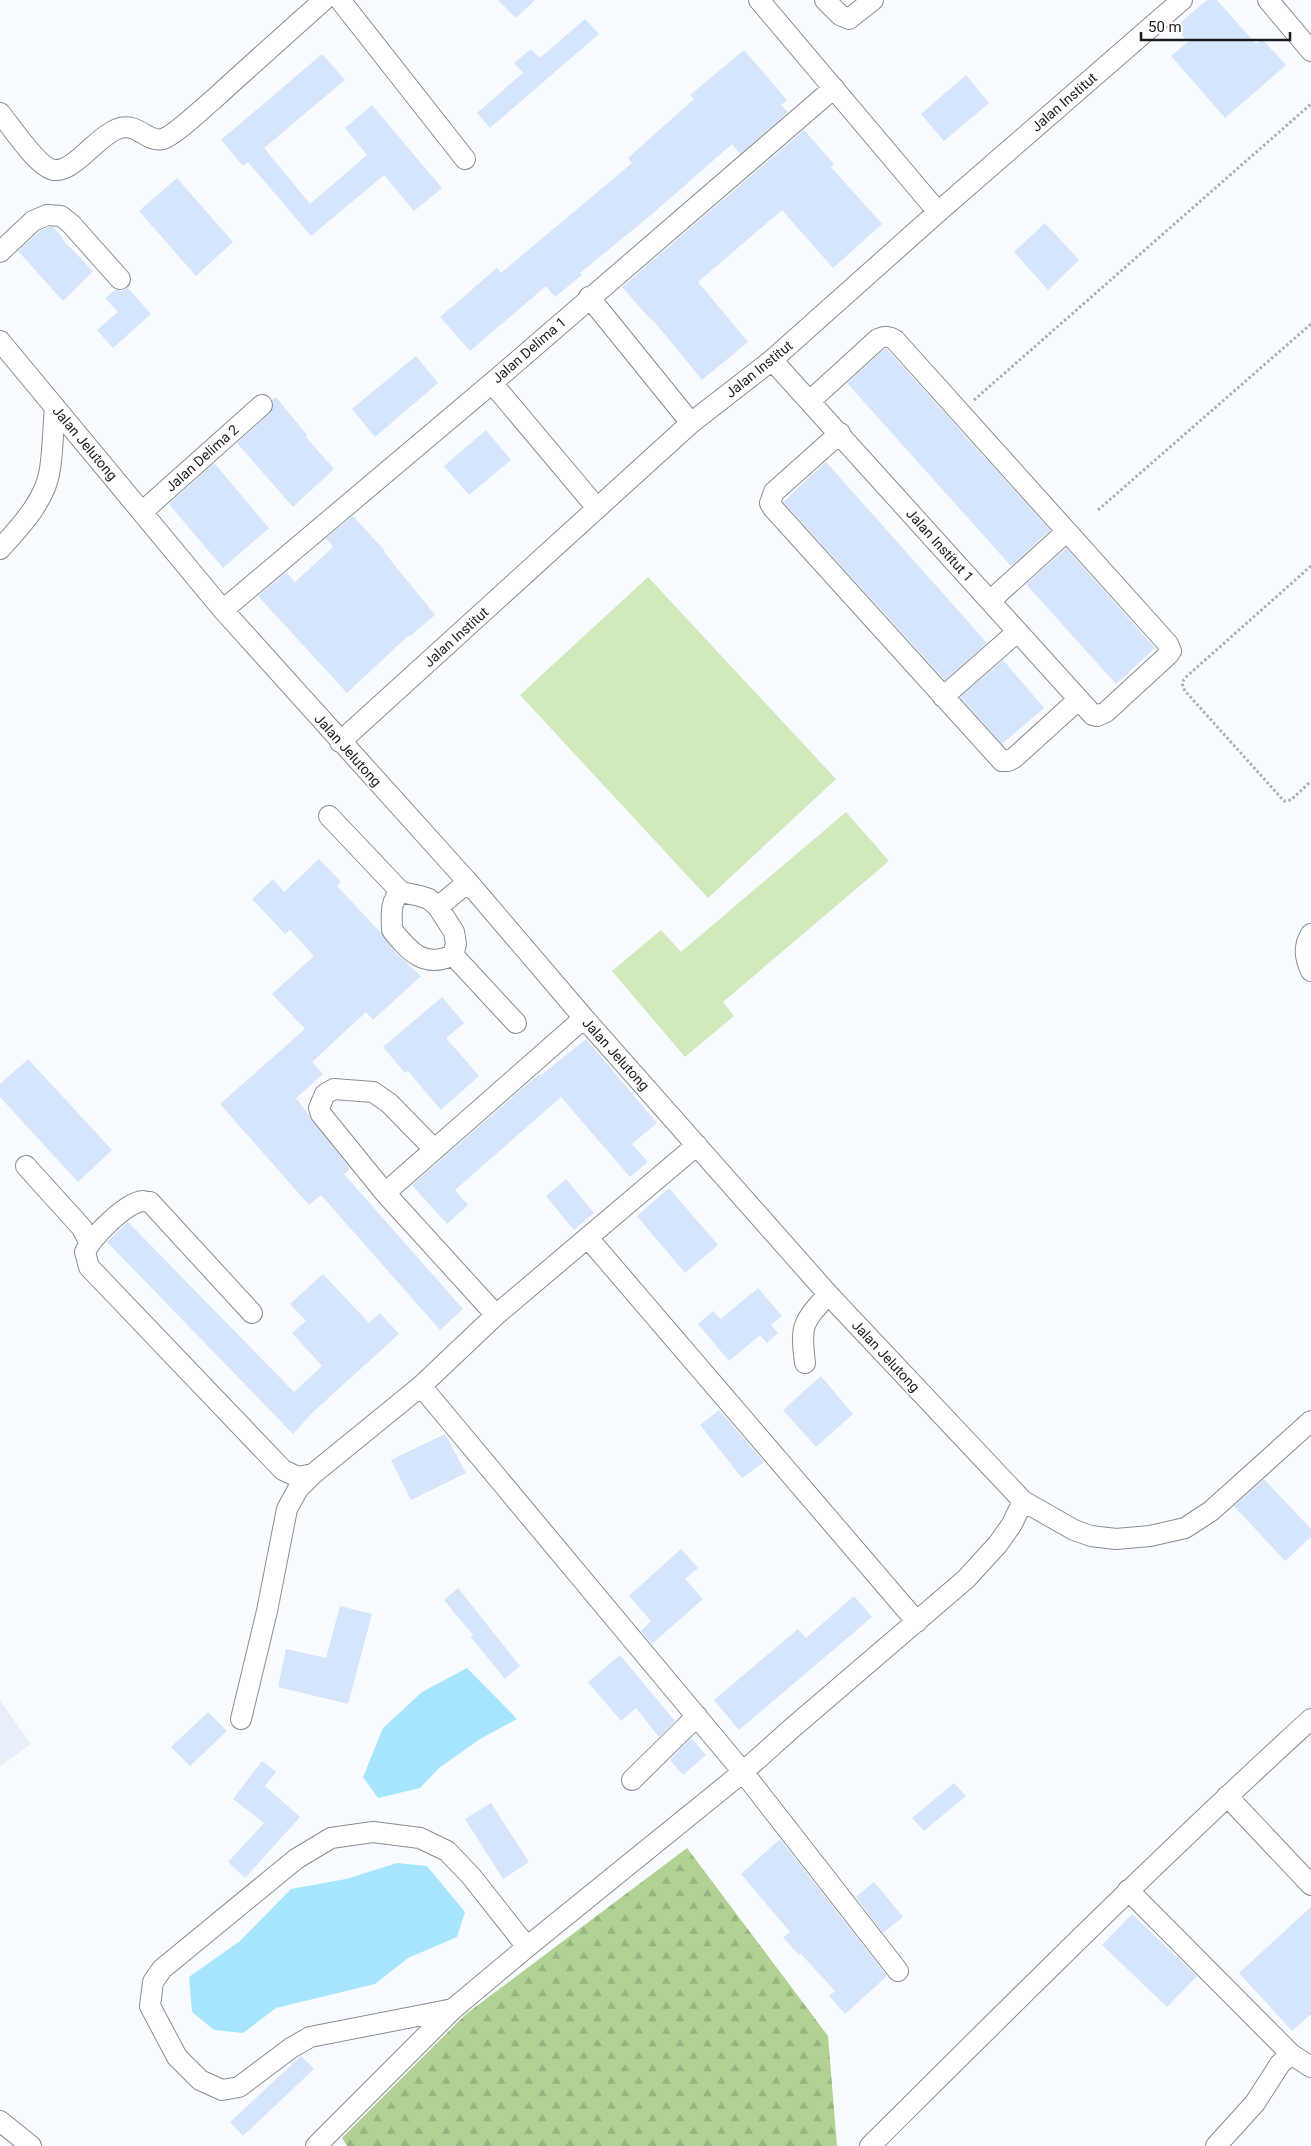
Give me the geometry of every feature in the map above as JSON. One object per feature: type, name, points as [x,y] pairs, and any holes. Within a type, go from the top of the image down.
[{"type":"street","points":[[0,113],[38,159],[46,167],[55,170],[65,168],[107,135],[118,129],[136,128],[155,140],[165,138],[198,112],[324,0]]},
{"type":"street","points":[[340,0],[465,159]]},
{"type":"street","points":[[759,0],[938,212]]},
{"type":"street","points":[[826,0],[840,15],[849,19],[873,0]]},
{"type":"street","name":"Jalan Institut","points":[[340,742],[691,423],[772,360],[938,212],[1182,0]]},
{"type":"street","points":[[1268,0],[1311,51]]},
{"type":"street","name":"Jalan Delima 1","points":[[223,610],[492,383],[589,297],[834,88]]},
{"type":"street","points":[[0,252],[33,221],[47,215],[61,216],[71,224],[120,279]]},
{"type":"street","points":[[589,297],[691,423]]},
{"type":"street","points":[[811,400],[878,339],[890,336],[961,412],[1066,532],[990,601]]},
{"type":"street","name":"Jalan Jelutong","points":[[0,341],[223,610],[468,882],[584,1018],[828,1294],[1023,1501],[1074,1530],[1091,1536],[1125,1538],[1150,1536],[1186,1528],[1212,1511],[1311,1421]]},
{"type":"street","name":"Jalan Institut 1","points":[[772,360],[840,432],[1078,700],[1093,715],[1097,716],[1112,706],[1165,659],[1171,651],[1171,647],[1066,532]]},
{"type":"street","points":[[492,383],[554,469],[597,508]]},
{"type":"street","name":"Jalan Delima 2","points":[[142,512],[262,405]]},
{"type":"street","points":[[0,549],[23,524],[39,500],[50,471],[55,407]]},
{"type":"street","points":[[840,432],[774,492],[770,503],[773,508],[997,757],[1008,761],[1078,700]]},
{"type":"street","points":[[943,697],[1018,632]]},
{"type":"street","points":[[329,816],[401,892],[428,899],[438,908],[454,932],[456,944],[454,954]]},
{"type":"street","points":[[438,908],[468,882]]},
{"type":"street","points":[[401,892],[395,897],[392,906],[392,930],[410,952],[422,958],[444,959],[454,954]]},
{"type":"street","points":[[1311,934],[1307,941],[1305,954],[1311,971]]},
{"type":"street","points":[[454,954],[516,1023]]},
{"type":"street","points":[[385,1193],[584,1018]]},
{"type":"street","points":[[434,1149],[383,1097],[373,1092],[329,1090],[319,1108],[320,1114],[385,1193],[496,1315]]},
{"type":"street","points":[[241,1719],[267,1611],[287,1509],[298,1489],[313,1474],[421,1386],[496,1315],[697,1146]]},
{"type":"street","points":[[26,1166],[82,1228],[89,1242]]},
{"type":"street","points":[[252,1313],[150,1202],[143,1201],[126,1209],[89,1242],[84,1252],[89,1267],[266,1454],[283,1470],[298,1477],[313,1474]]},
{"type":"street","points":[[588,1238],[917,1622]]},
{"type":"street","points":[[806,1363],[802,1340],[805,1321],[828,1294]]},
{"type":"street","points":[[421,1386],[743,1772],[898,1971]]},
{"type":"street","points":[[316,2146],[453,2009],[743,1772],[966,1579],[998,1544],[1012,1524],[1023,1501]]},
{"type":"street","points":[[632,1780],[697,1716]]},
{"type":"street","points":[[870,2146],[1128,1890],[1311,1720]]},
{"type":"street","points":[[1227,1796],[1311,1885]]},
{"type":"street","points":[[453,2009],[310,2037],[291,2048],[239,2087],[222,2090],[200,2080],[177,2057],[150,2006],[153,1982],[162,1969],[296,1859],[331,1838],[373,1832],[420,1838],[447,1851],[472,1876],[527,1947]]},
{"type":"street","points":[[1128,1890],[1290,2054],[1311,2067]]},
{"type":"street","points":[[1216,2146],[1255,2103],[1280,2064],[1290,2054]]},
{"type":"street","points":[[0,2121],[31,2146]]},
{"type":"path","points":[[961,412],[1311,104]]},
{"type":"path","points":[[1098,510],[1311,324]]},
{"type":"path","points":[[1311,566],[1186,677],[1183,680],[1182,686],[1185,692],[1284,801],[1291,800],[1311,781]]},
{"type":"shaded area","points":[[0,1701],[31,1744],[0,1766]]},
{"type":"green space","points":[[648,577],[836,779],[708,898],[520,695]]},
{"type":"green space","points":[[846,812],[889,861],[723,1002],[734,1016],[685,1057],[612,971],[661,930],[681,952]]},
{"type":"green space","points":[[687,1848],[828,2036],[837,2146],[347,2146],[342,2138],[466,2014]]},
{"type":"water","points":[[467,1668],[517,1719],[480,1739],[439,1768],[420,1788],[378,1798],[363,1777],[383,1728],[422,1692]]},
{"type":"water","points":[[397,1863],[427,1866],[465,1912],[457,1937],[408,1958],[375,1984],[276,2008],[243,2033],[214,2030],[192,2012],[189,1977],[240,1941],[291,1889],[346,1879]]},
{"type":"building","points":[[498,0],[535,0],[516,18]]},
{"type":"building","points":[[1207,0],[1217,0],[1256,44],[1262,39],[1286,65],[1225,118],[1171,56],[1188,42],[1175,27]]},
{"type":"building","points":[[585,19],[599,34],[490,128],[477,113],[523,73],[514,63],[531,49],[540,58]]},
{"type":"building","points":[[744,50],[787,100],[781,105],[788,112],[740,154],[732,144],[651,215],[580,273],[582,275],[555,297],[546,286],[470,351],[440,317],[497,268],[501,273],[632,163],[628,158],[694,99],[690,95]]},
{"type":"building","points":[[322,54],[345,80],[264,148],[310,204],[367,155],[345,128],[372,105],[442,188],[414,211],[384,175],[311,236],[248,162],[243,166],[221,140]]},
{"type":"building","points":[[966,75],[989,103],[944,141],[921,114]]},
{"type":"building","points":[[804,130],[834,164],[831,167],[882,224],[833,268],[782,210],[698,282],[748,342],[702,380],[653,320],[622,287]]},
{"type":"building","points":[[177,178],[233,242],[196,276],[139,211]]},
{"type":"building","points":[[1045,223],[1079,260],[1048,290],[1014,252]]},
{"type":"building","points":[[53,227],[93,271],[63,301],[18,251],[40,231]]},
{"type":"building","points":[[128,288],[151,314],[113,348],[97,330],[118,312],[105,298],[115,290],[122,291]]},
{"type":"building","points":[[884,349],[887,349],[1050,530],[1011,566],[847,383]]},
{"type":"building","points":[[416,356],[438,383],[375,437],[352,409]]},
{"type":"building","points":[[276,397],[307,435],[305,436],[334,469],[293,507],[237,443],[270,413],[273,408],[272,400]]},
{"type":"building","points":[[486,430],[511,460],[469,495],[444,466]]},
{"type":"building","points":[[826,462],[987,643],[945,680],[783,502]]},
{"type":"building","points":[[214,463],[269,528],[223,568],[169,504]]},
{"type":"building","points":[[353,516],[385,551],[435,615],[409,635],[347,693],[258,596],[286,572],[295,582],[333,547],[326,538]]},
{"type":"building","points":[[1066,548],[1155,648],[1116,684],[1026,584]]},
{"type":"building","points":[[1003,660],[1044,708],[1002,744],[960,697]]},
{"type":"building","points":[[319,859],[341,882],[337,886],[381,933],[396,953],[421,976],[373,1020],[366,1012],[312,1062],[323,1074],[296,1098],[350,1169],[344,1174],[463,1309],[440,1330],[321,1195],[309,1205],[220,1104],[305,1029],[272,994],[314,956],[290,930],[285,934],[252,899],[273,879],[284,892]]},
{"type":"building","points":[[442,997],[464,1023],[446,1038],[479,1076],[441,1110],[408,1071],[405,1073],[383,1047]]},
{"type":"building","points":[[586,1039],[657,1123],[632,1144],[648,1162],[630,1177],[561,1097],[455,1190],[468,1205],[447,1224],[412,1185],[539,1074],[540,1076]]},
{"type":"building","points":[[28,1059],[112,1150],[78,1182],[0,1097],[0,1084]]},
{"type":"building","points":[[566,1179],[594,1213],[574,1230],[546,1196]]},
{"type":"building","points":[[669,1188],[718,1245],[685,1273],[637,1216]]},
{"type":"building","points":[[128,1222],[294,1392],[322,1366],[292,1333],[306,1321],[290,1304],[323,1274],[369,1323],[380,1313],[399,1334],[313,1412],[293,1434],[107,1242]]},
{"type":"building","points":[[758,1288],[782,1316],[771,1325],[778,1333],[767,1343],[760,1335],[729,1361],[698,1324],[713,1311],[721,1319]]},
{"type":"building","points":[[821,1376],[853,1414],[816,1447],[783,1410]]},
{"type":"building","points":[[719,1410],[764,1462],[742,1478],[700,1425]]},
{"type":"building","points":[[445,1434],[466,1473],[411,1500],[391,1460]]},
{"type":"building","points":[[1264,1479],[1311,1529],[1311,1537],[1285,1561],[1234,1506]]},
{"type":"building","points":[[681,1549],[698,1568],[685,1579],[703,1599],[652,1644],[641,1631],[651,1621],[629,1596]]},
{"type":"building","points":[[458,1588],[520,1666],[505,1679],[471,1637],[473,1635],[444,1600]]},
{"type":"building","points":[[854,1596],[872,1617],[739,1730],[714,1700],[798,1629],[806,1638]]},
{"type":"building","points":[[340,1606],[372,1614],[348,1704],[278,1687],[286,1649],[326,1658]]},
{"type":"building","points":[[620,1655],[675,1721],[659,1737],[636,1708],[621,1721],[588,1682]]},
{"type":"building","points":[[208,1712],[227,1731],[190,1766],[171,1747]]},
{"type":"building","points":[[691,1738],[706,1755],[683,1775],[670,1760]]},
{"type":"building","points":[[262,1761],[276,1772],[265,1786],[300,1817],[245,1878],[228,1862],[264,1823],[233,1799]]},
{"type":"building","points":[[954,1783],[966,1796],[924,1831],[912,1818]]},
{"type":"building","points":[[491,1803],[529,1862],[503,1879],[465,1819]]},
{"type":"building","points":[[780,1839],[887,1976],[845,2014],[829,1996],[835,1991],[783,1937],[790,1932],[741,1874]]},
{"type":"building","points":[[874,1882],[903,1917],[883,1933],[856,1897]]},
{"type":"building","points":[[1311,1907],[1311,2014],[1292,2031],[1239,1973]]},
{"type":"building","points":[[1132,1914],[1197,1976],[1167,2007],[1102,1945]]},
{"type":"building","points":[[301,2056],[314,2069],[243,2136],[230,2122]]}]
